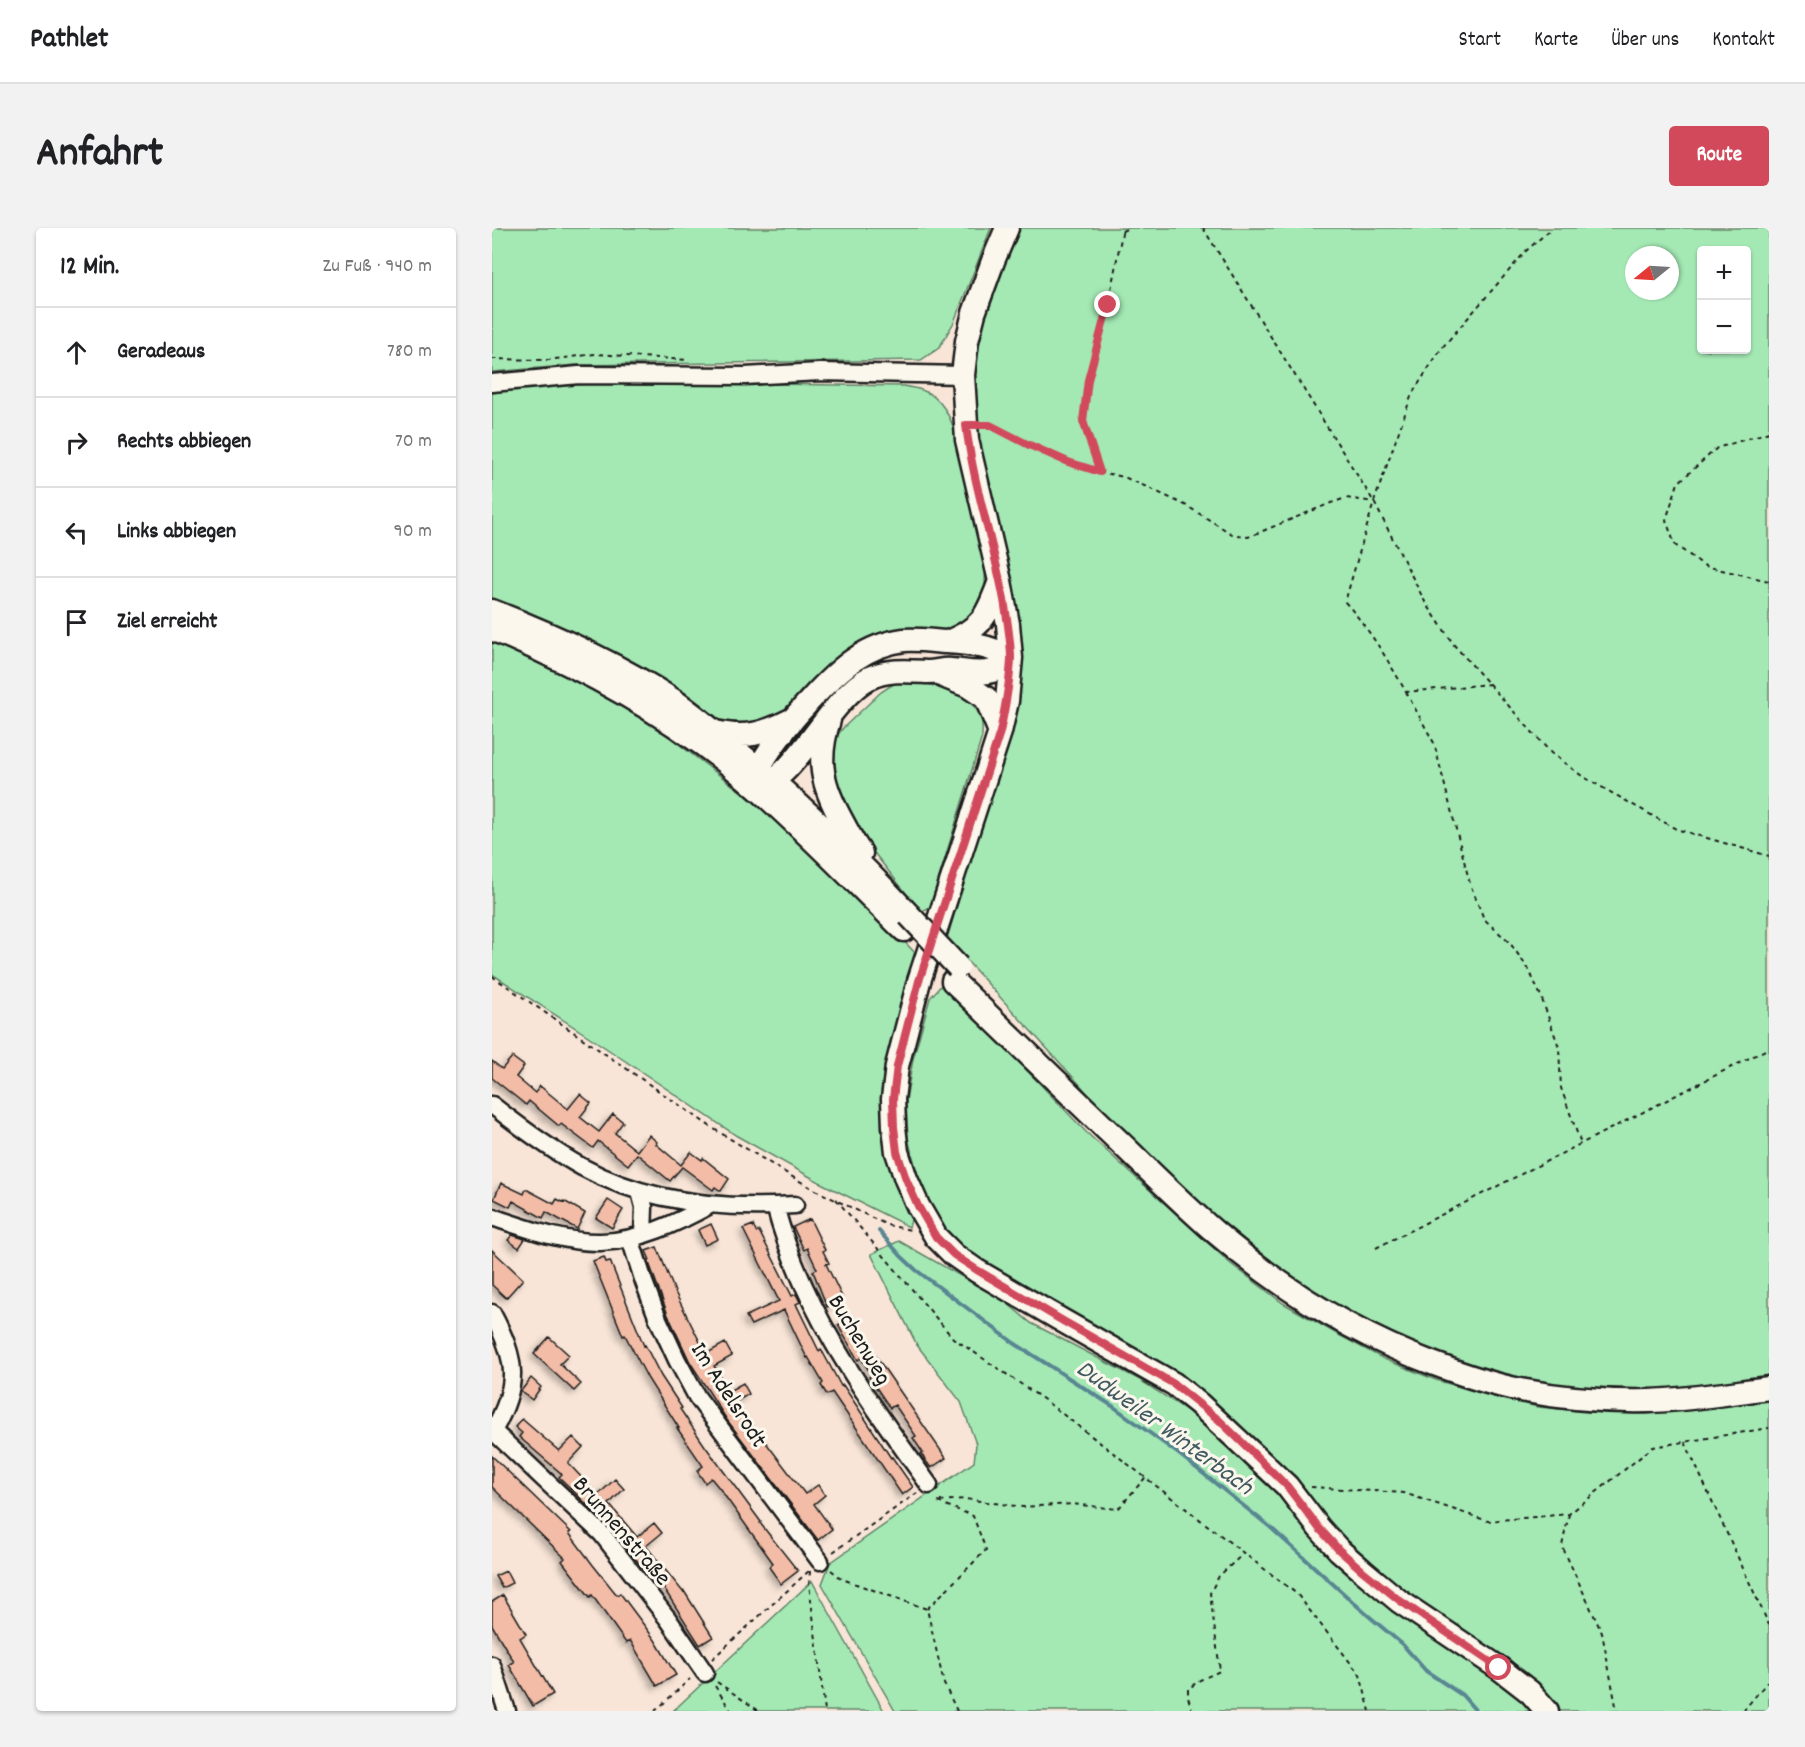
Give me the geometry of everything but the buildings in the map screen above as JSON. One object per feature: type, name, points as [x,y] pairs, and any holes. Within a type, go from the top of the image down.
[{"type":"main road","points":[[1007,228],[974,313],[967,341],[963,375],[966,425],[972,464],[1008,624],[1011,658],[1007,701],[1000,732],[922,971],[897,1066],[893,1109],[894,1127],[897,1152],[906,1179],[936,1237],[954,1255],[1174,1384],[1219,1420],[1287,1486],[1339,1550],[1399,1600],[1499,1668],[1530,1692],[1547,1711]]},
{"type":"main road","points":[[948,642],[970,631],[981,622],[987,614],[1000,581]]},
{"type":"main road","points":[[492,611],[557,638],[630,674],[673,700],[715,732],[906,923],[1105,1128],[1216,1233],[1323,1311],[1357,1330],[1414,1356],[1470,1377],[1518,1390],[1573,1398],[1649,1401],[1706,1397],[1768,1388]]},
{"type":"main road","points":[[492,629],[604,682],[763,779],[806,810],[889,894]]},
{"type":"main road","points":[[763,779],[765,757],[792,719],[835,673],[850,660],[868,651],[886,643],[906,640],[948,642],[984,646],[1011,658]]},
{"type":"main road","points":[[763,779],[788,768],[846,696],[869,679],[895,671],[992,672],[1011,658]]},
{"type":"main road","points":[[930,672],[952,679],[980,693],[989,704],[1000,732]]},
{"type":"main road","points":[[830,714],[822,751],[824,783],[854,844],[906,923]]},
{"type":"main road","points":[[715,732],[743,736],[759,734],[792,719]]},
{"type":"street","points":[[492,383],[579,375],[745,376],[820,372],[963,375]]},
{"type":"street","points":[[492,1106],[582,1167],[640,1192],[710,1205],[795,1205]]},
{"type":"street","name":"Im Adelsrodt","points":[[640,1192],[644,1206],[637,1237],[644,1282],[658,1320],[697,1396],[815,1565]]},
{"type":"street","points":[[492,1217],[564,1239],[600,1242],[637,1237],[690,1216],[710,1205]]},
{"type":"street","name":"Buchenweg","points":[[775,1206],[792,1261],[811,1303],[838,1352],[929,1485]]},
{"type":"street","points":[[492,1313],[506,1343],[512,1366],[512,1389],[493,1430]]},
{"type":"street","name":"Brunnenstraße","points":[[493,1430],[602,1534],[669,1619],[706,1673]]},
{"type":"street","points":[[492,1665],[507,1711]]},
{"type":"path","points":[[1100,472],[1083,421],[1088,380],[1108,305],[1122,229],[1130,228]]},
{"type":"path","points":[[1203,228],[1374,502],[1424,600],[1454,645],[1551,753],[1582,776],[1676,829],[1769,856]]},
{"type":"path","points":[[1552,228],[1526,251],[1442,349],[1412,394],[1374,502],[1345,602],[1362,621],[1385,654],[1434,743],[1470,884],[1485,919],[1510,943],[1529,970],[1540,994],[1559,1047],[1561,1088],[1581,1144]]},
{"type":"path","points":[[966,425],[990,425],[1068,462],[1124,477],[1187,506],[1232,534],[1248,537],[1346,498],[1374,502]]},
{"type":"path","points":[[1769,432],[1718,448],[1678,483],[1666,520],[1676,545],[1705,566],[1769,581]]},
{"type":"path","points":[[1406,692],[1490,684]]},
{"type":"path","points":[[492,976],[714,1129],[815,1190],[888,1225],[936,1237]]},
{"type":"path","points":[[1376,1248],[1769,1048]]},
{"type":"path","points":[[836,1199],[953,1338],[1042,1399],[1297,1594],[1360,1675],[1370,1711]]},
{"type":"path","points":[[1287,1486],[1404,1493],[1488,1521],[1569,1514],[1653,1448],[1769,1428]]},
{"type":"path","points":[[1685,1442],[1769,1625]]},
{"type":"path","points":[[927,1609],[986,1550],[973,1516],[938,1502],[965,1499],[1023,1507],[1072,1504],[1118,1509],[1145,1478]]},
{"type":"path","points":[[655,1711],[706,1673],[815,1565],[929,1485]]},
{"type":"path","points":[[1569,1514],[1562,1545],[1602,1633],[1617,1711]]},
{"type":"path","points":[[1192,1711],[1188,1689],[1200,1680],[1220,1671],[1210,1593],[1219,1576],[1245,1552]]},
{"type":"path","points":[[815,1565],[842,1579],[927,1609]]},
{"type":"path","points":[[815,1565],[809,1584],[825,1711]]},
{"type":"path","points":[[927,1609],[944,1684],[957,1711]]},
{"type":"path","points":[[706,1673],[731,1711]]},
{"type":"path","points":[[706,1673],[759,1711]]},
{"type":"path","points":[[1743,1711],[1769,1680]]},
{"type":"green space","points":[[492,228],[991,228],[954,322],[939,348],[921,360],[575,365],[492,372]]},
{"type":"green space","points":[[1018,228],[1769,228],[1769,1377],[1644,1391],[1557,1386],[1473,1367],[1422,1349],[1369,1326],[1291,1277],[1215,1220],[1108,1120],[1082,1087],[947,939],[1011,726],[975,443],[973,344]]},
{"type":"green space","points":[[694,383],[904,386],[922,390],[936,398],[948,415],[956,434],[986,558],[986,599],[981,610],[955,632],[923,633],[772,718],[753,726],[718,722],[492,606],[492,393],[568,385]]},
{"type":"green space","points":[[492,642],[576,680],[655,726],[744,794],[794,836],[916,954],[887,1068],[883,1126],[887,1155],[895,1184],[912,1217],[909,1227],[821,1183],[737,1136],[492,974]]},
{"type":"green space","points":[[909,680],[939,687],[961,696],[977,709],[982,725],[982,737],[930,907],[921,912],[863,839],[838,802],[829,755],[832,742],[843,728],[881,692],[895,683]]},
{"type":"green space","points":[[943,983],[1087,1133],[1231,1264],[1283,1303],[1384,1359],[1436,1380],[1538,1407],[1646,1414],[1769,1400],[1769,1711],[1560,1711],[1550,1697],[1509,1659],[1398,1590],[1330,1523],[1296,1479],[1264,1447],[1206,1400],[954,1245],[928,1205],[919,1179],[908,1139],[906,1101],[913,1059],[930,998]]},
{"type":"green space","points":[[899,1241],[1003,1300],[1031,1323],[1140,1380],[1185,1409],[1259,1472],[1328,1555],[1349,1573],[1514,1693],[1531,1711],[895,1711],[822,1584],[830,1563],[974,1462],[976,1444],[961,1402],[917,1345],[871,1254]]},
{"type":"green space","points":[[812,1581],[884,1711],[673,1711]]},
{"type":"waterway","name":"Dudweiler Winterbach","points":[[879,1231],[916,1270],[1014,1343],[1114,1407],[1180,1455],[1270,1527],[1403,1645],[1426,1671],[1462,1695],[1476,1711]]},
{"type":"route","points":[[1108,305],[1088,380],[1083,421],[1100,472],[1068,462],[990,425],[966,425],[972,464],[1008,624],[1011,658],[1007,701],[1000,732],[919,981],[897,1066],[893,1099],[897,1152],[918,1206],[936,1237],[954,1255],[1174,1384],[1219,1420],[1254,1453],[1287,1486],[1339,1550],[1363,1571],[1399,1600],[1499,1668]]}]
